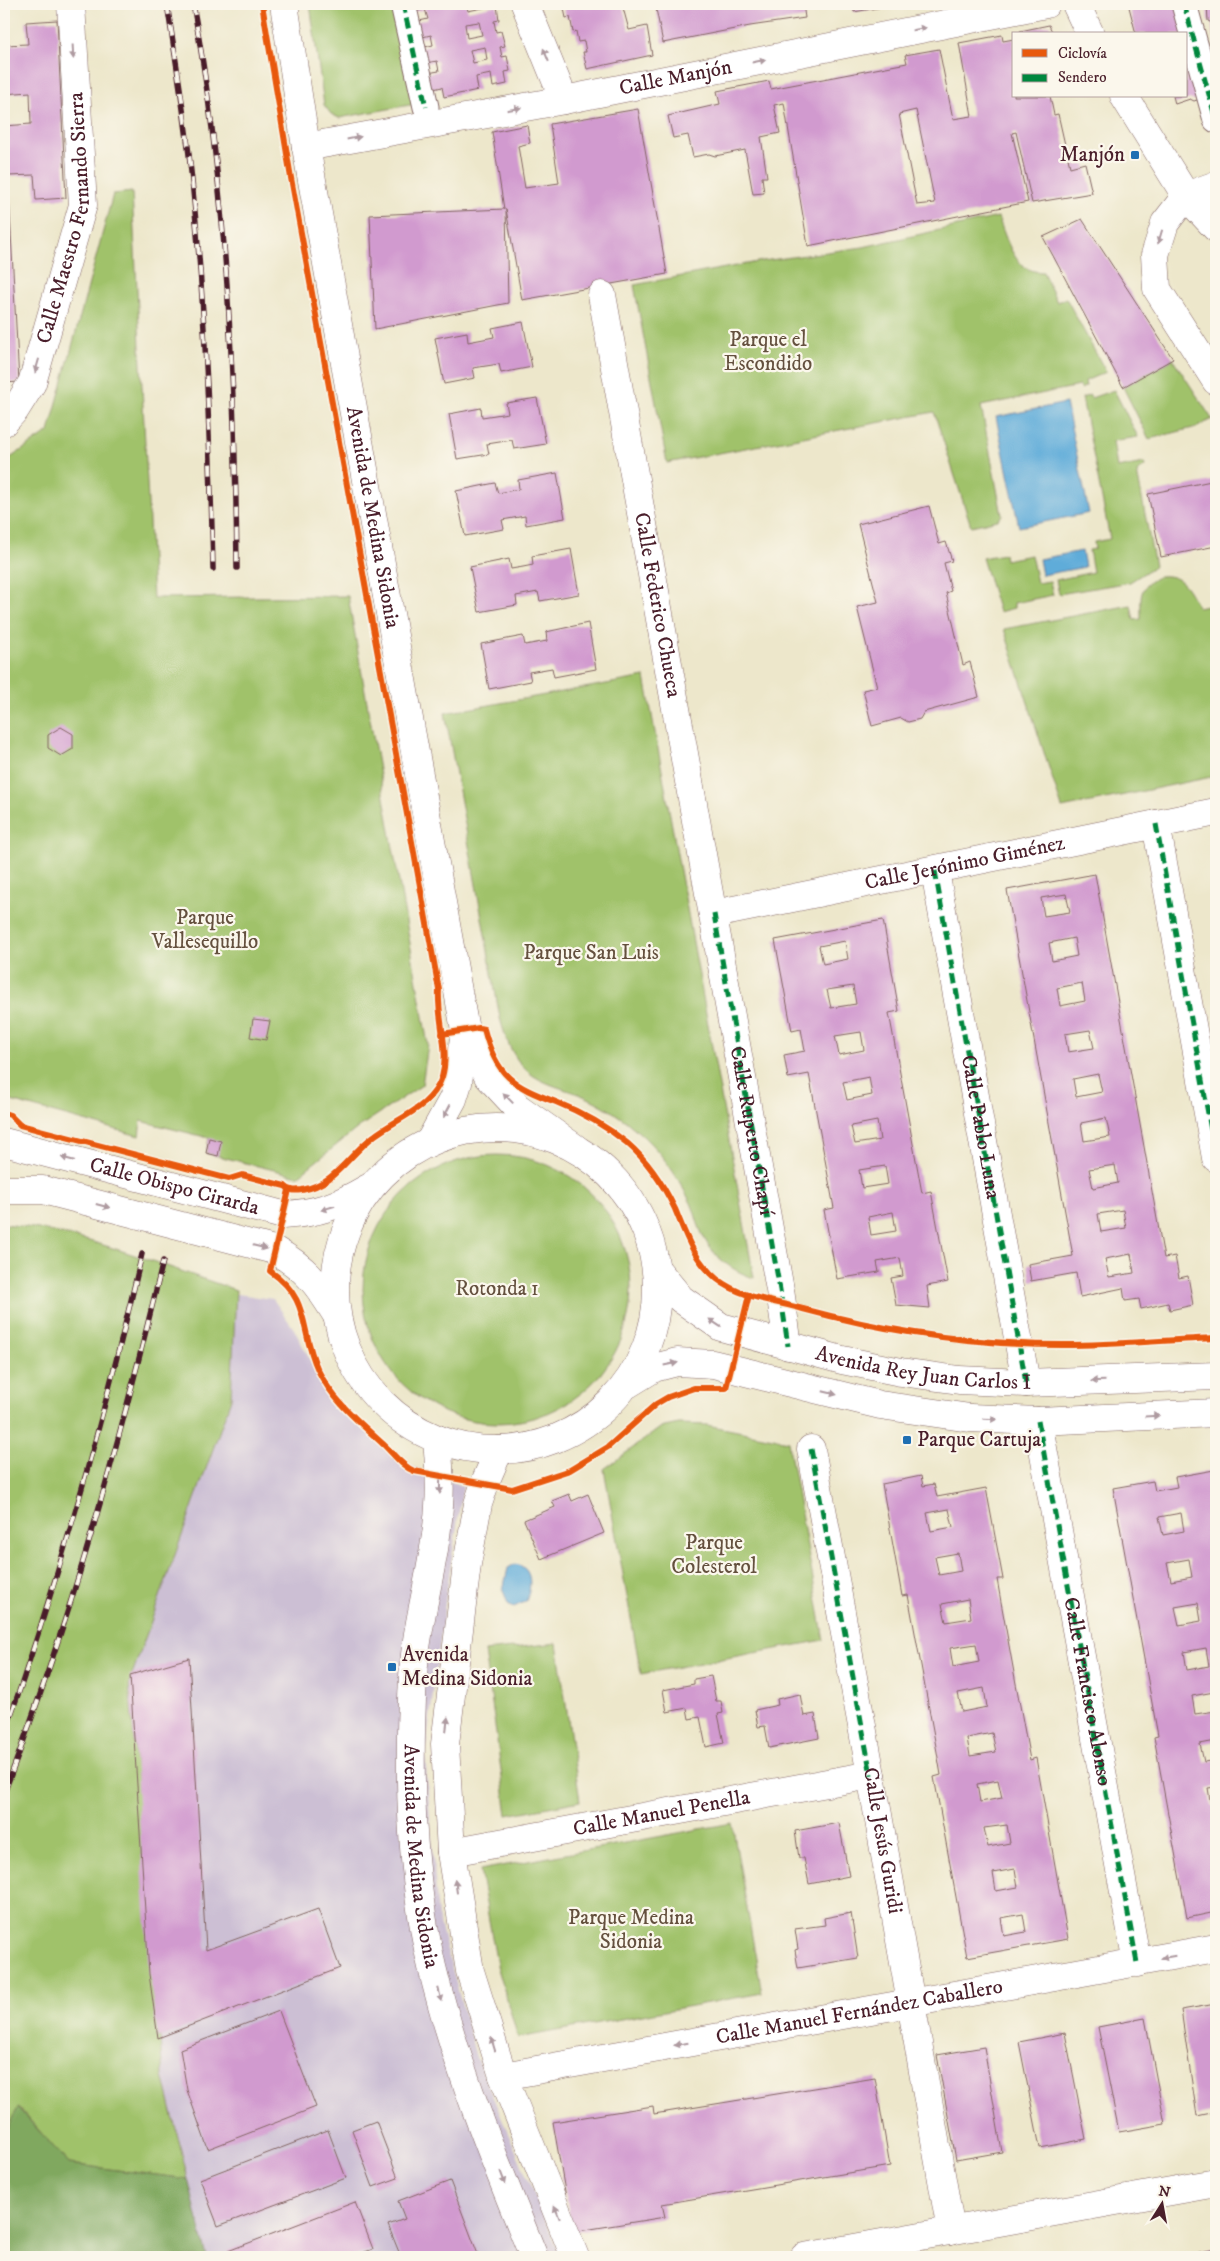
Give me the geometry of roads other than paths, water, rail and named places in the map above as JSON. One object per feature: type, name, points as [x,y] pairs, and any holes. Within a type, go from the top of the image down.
[{"type":"street","name":"Calle Maestro Fernando Sierra","points":[[4,422],[15,410],[32,383],[83,205],[70,4]]},
{"type":"street","name":"Avenida de Medina Sidonia","points":[[284,4],[306,147],[466,1030],[488,1076],[517,1107],[575,1148]]},
{"type":"street","points":[[403,4],[426,107]]},
{"type":"street","points":[[525,4],[564,100]]},
{"type":"street","name":"Calle Manjón","points":[[306,147],[564,100],[1046,4]]},
{"type":"street","points":[[1076,4],[1089,32]]},
{"type":"street","points":[[1184,4],[1216,120]]},
{"type":"street","points":[[1125,98],[1186,196],[1216,228]]},
{"type":"street","points":[[1216,185],[1186,196],[1165,223],[1155,254],[1157,289],[1216,381]]},
{"type":"street","name":"Calle Federico Chueca","points":[[602,295],[714,914]]},
{"type":"street","name":"Calle Jerónimo Giménez","points":[[714,914],[935,871],[1216,812]]},
{"type":"street","points":[[1156,824],[1216,1158]]},
{"type":"street","name":"Calle Pablo Luna","points":[[935,871],[1026,1383]]},
{"type":"street","name":"Calle Ruperto Chapí","points":[[714,914],[788,1346]]},
{"type":"street","name":"Avenida de Medina Sidonia","points":[[430,1141],[453,1099],[458,1083],[466,1030]]},
{"type":"street","points":[[504,1128],[541,1134],[575,1148],[616,1179],[644,1221],[657,1270],[657,1310],[647,1349],[628,1384],[602,1411],[571,1432],[536,1445],[499,1450],[467,1448],[437,1439],[400,1418],[370,1390],[348,1354],[336,1314],[335,1280],[340,1246],[352,1214],[371,1186],[398,1160],[430,1141],[466,1130],[504,1128]]},
{"type":"street","name":"Calle Obispo Cirarda","points":[[4,1142],[283,1215],[309,1214],[341,1204],[371,1186]]},
{"type":"street","name":"Calle Obispo Cirarda","points":[[4,1190],[43,1190],[274,1250],[295,1262],[318,1284],[336,1314]]},
{"type":"street","name":"Avenida Rey Juan Carlos I","points":[[657,1270],[682,1299],[721,1327],[788,1346],[901,1372],[959,1380],[1026,1383],[1216,1376]]},
{"type":"street","name":"Avenida Rey Juan Carlos I","points":[[628,1384],[654,1368],[677,1362],[713,1364],[880,1405],[970,1418],[1038,1421],[1216,1413]]},
{"type":"street","name":"Calle Francisco Alonso","points":[[1038,1421],[1137,1963]]},
{"type":"street","name":"Avenida de Medina Sidonia","points":[[437,1439],[440,1477],[439,1508],[413,1674],[410,1790],[421,1901],[432,1965],[448,2028],[485,2132],[534,2257]]},
{"type":"street","name":"Calle Jesús Guridi","points":[[810,1449],[871,1775],[951,2231]]},
{"type":"street","name":"Avenida de Medina Sidonia","points":[[499,1450],[478,1504],[467,1564],[446,1734],[451,1852],[470,1971],[503,2076],[575,2257]]},
{"type":"street","name":"Calle Manuel Penella","points":[[451,1852],[871,1775]]},
{"type":"street","name":"Calle Manuel Fernández Caballero","points":[[503,2076],[1216,1948]]},
{"type":"street","points":[[804,2257],[1216,2183]]},
{"type":"water","points":[[1066,403],[1089,513],[1019,527],[996,417]]},
{"type":"water","points":[[1082,551],[1085,567],[1042,575],[1039,559]]},
{"type":"water","points":[[515,1564],[521,1566],[528,1573],[530,1584],[526,1601],[514,1607],[508,1604],[503,1590],[508,1568]]},
{"type":"railway","points":[[167,4],[191,167],[201,286],[207,380],[213,569]]},
{"type":"railway","points":[[193,4],[214,144],[227,285],[234,426],[237,568]]},
{"type":"railway","points":[[4,1735],[44,1616],[80,1496],[142,1254]]},
{"type":"railway","points":[[4,1793],[51,1662],[92,1530],[129,1396],[163,1261]]},
{"type":"place","name":"Manjón","points":[[1135,155]]},
{"type":"place","name":"Parque Cartuja","points":[[907,1440]]},
{"type":"place","name":"Avenida Medina Sidonia","points":[[392,1667]]},
{"type":"park label","name":"Parque el Escondido","points":[[768,352]]},
{"type":"park label","name":"Parque Vallesequillo","points":[[205,930]]},
{"type":"park label","name":"Parque San Luis","points":[[591,953]]},
{"type":"park label","name":"Rotonda 1","points":[[497,1289]]},
{"type":"park label","name":"Parque Colesterol","points":[[714,1555]]},
{"type":"park label","name":"Parque Medina Sidonia","points":[[631,1930]]}]
